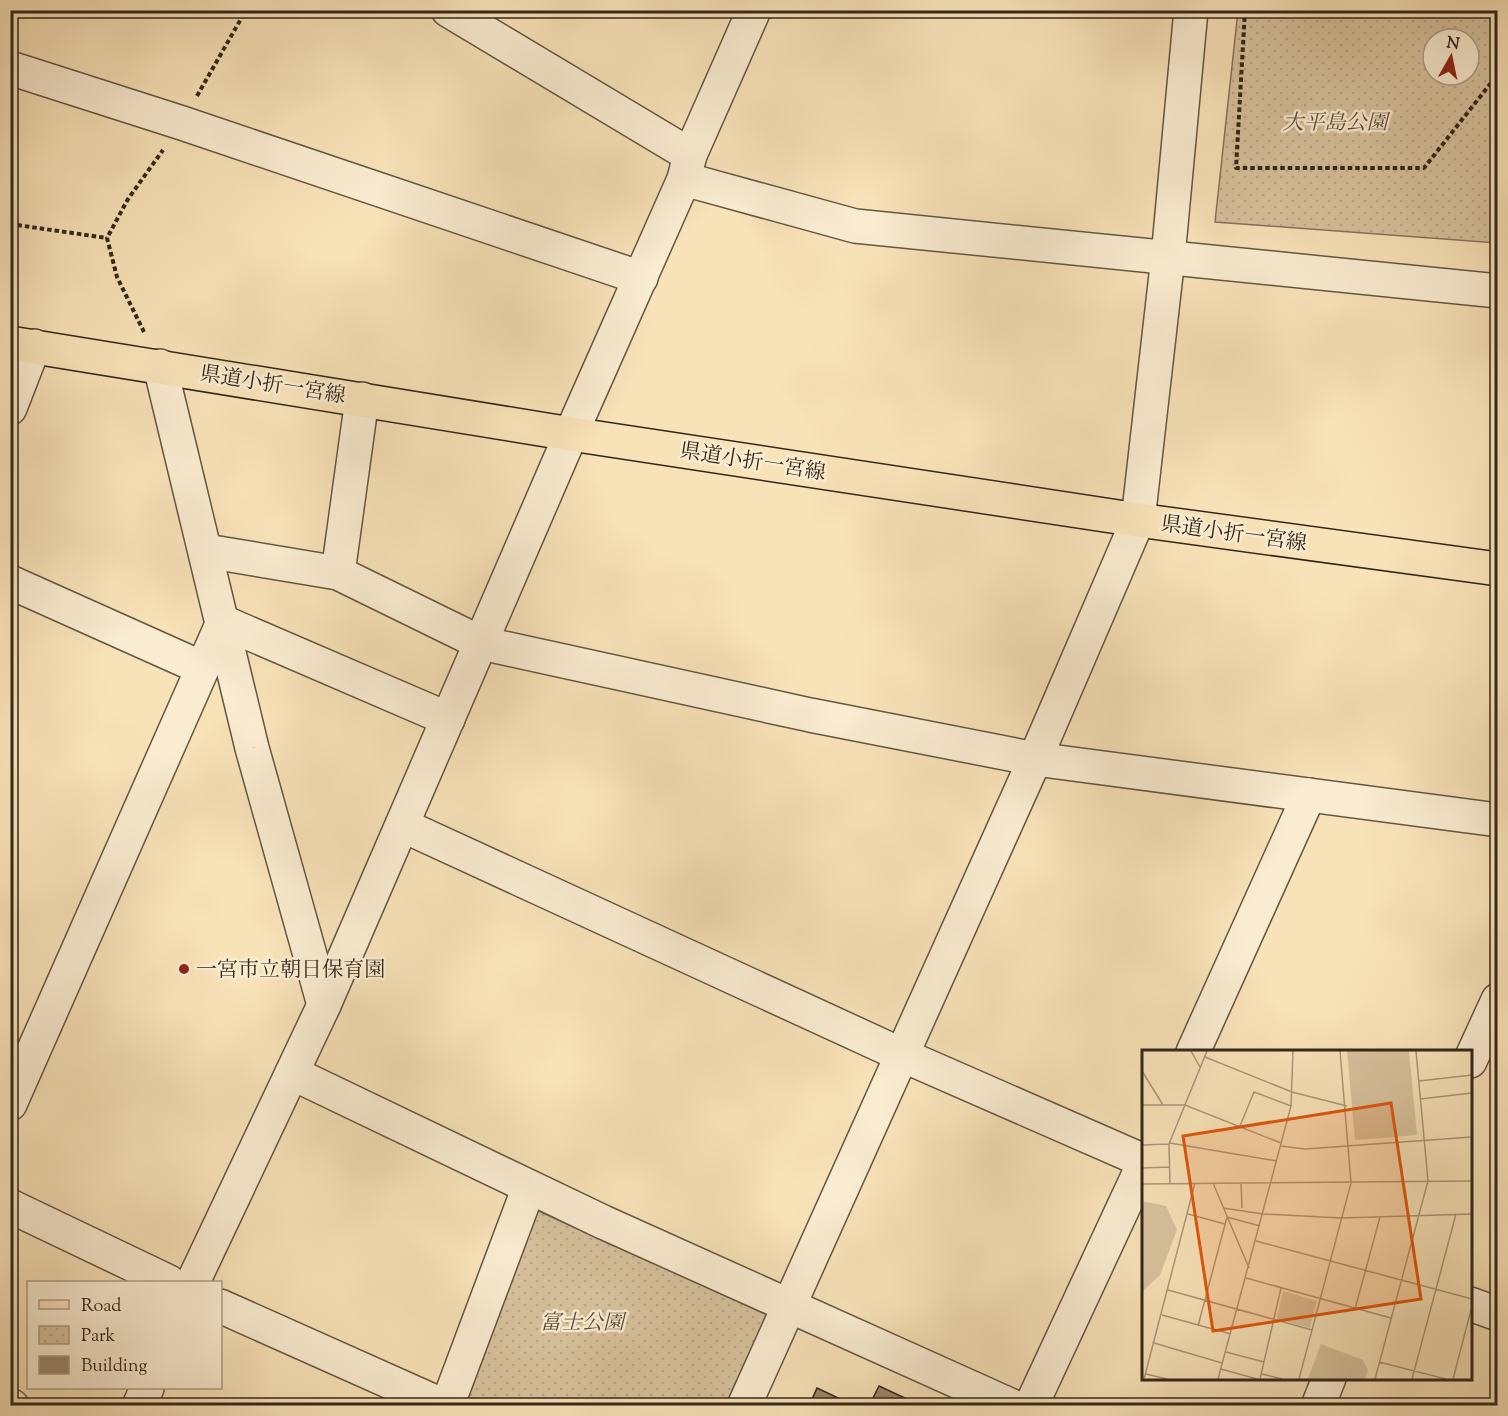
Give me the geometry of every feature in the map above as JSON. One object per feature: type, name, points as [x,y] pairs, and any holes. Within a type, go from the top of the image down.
[{"type":"main road","name":"県道小折一宮線","points":[[22,344],[571,434],[1138,520],[1497,569]]},
{"type":"street","points":[[448,10],[687,167],[855,226],[1497,291]]},
{"type":"street","points":[[193,1281],[324,1005],[571,434],[641,278],[754,10]]},
{"type":"street","points":[[744,1406],[1035,759],[1138,520],[1168,256],[1191,10]]},
{"type":"street","points":[[10,68],[182,123],[641,278]]},
{"type":"street","points":[[10,408],[22,344]]},
{"type":"street","points":[[160,366],[252,748],[324,1005]]},
{"type":"street","points":[[338,573],[362,399]]},
{"type":"street","points":[[206,551],[338,573],[481,643],[810,715],[1035,759],[1497,820]]},
{"type":"street","points":[[10,582],[202,668]]},
{"type":"street","points":[[10,1104],[223,622]]},
{"type":"street","points":[[223,622],[448,719]]},
{"type":"street","points":[[1194,1050],[1309,795]]},
{"type":"street","points":[[402,825],[902,1055],[1142,1162]]},
{"type":"street","points":[[1472,1056],[1497,1000]]},
{"type":"street","points":[[292,1073],[529,1187],[789,1307],[1012,1406]]},
{"type":"street","points":[[1031,1406],[1142,1164]]},
{"type":"street","points":[[222,1307],[446,1406],[529,1187]]},
{"type":"street","points":[[10,1206],[167,1281]]},
{"type":"street","points":[[1472,1305],[1497,1314]]},
{"type":"street","points":[[1318,1406],[1328,1380]]},
{"type":"street","points":[[139,1406],[147,1389]]},
{"type":"path","points":[[160,366],[117,277],[107,238],[128,199],[182,123],[246,10]]},
{"type":"path","points":[[1245,10],[1236,168],[1424,168],[1497,74]]},
{"type":"path","points":[[10,224],[107,238]]},
{"type":"green space","name":"大平島公園","points":[[1238,11],[1497,11],[1497,243],[1215,222]]},
{"type":"green space","name":"富士公園","points":[[534,1209],[768,1315],[729,1405],[481,1406],[465,1398]]},
{"type":"building","points":[[879,1386],[922,1406],[869,1406]]},
{"type":"building","points":[[817,1388],[855,1406],[809,1406]]},
{"type":"place","name":"一宮市立朝日保育園","points":[[184,969]]}]
